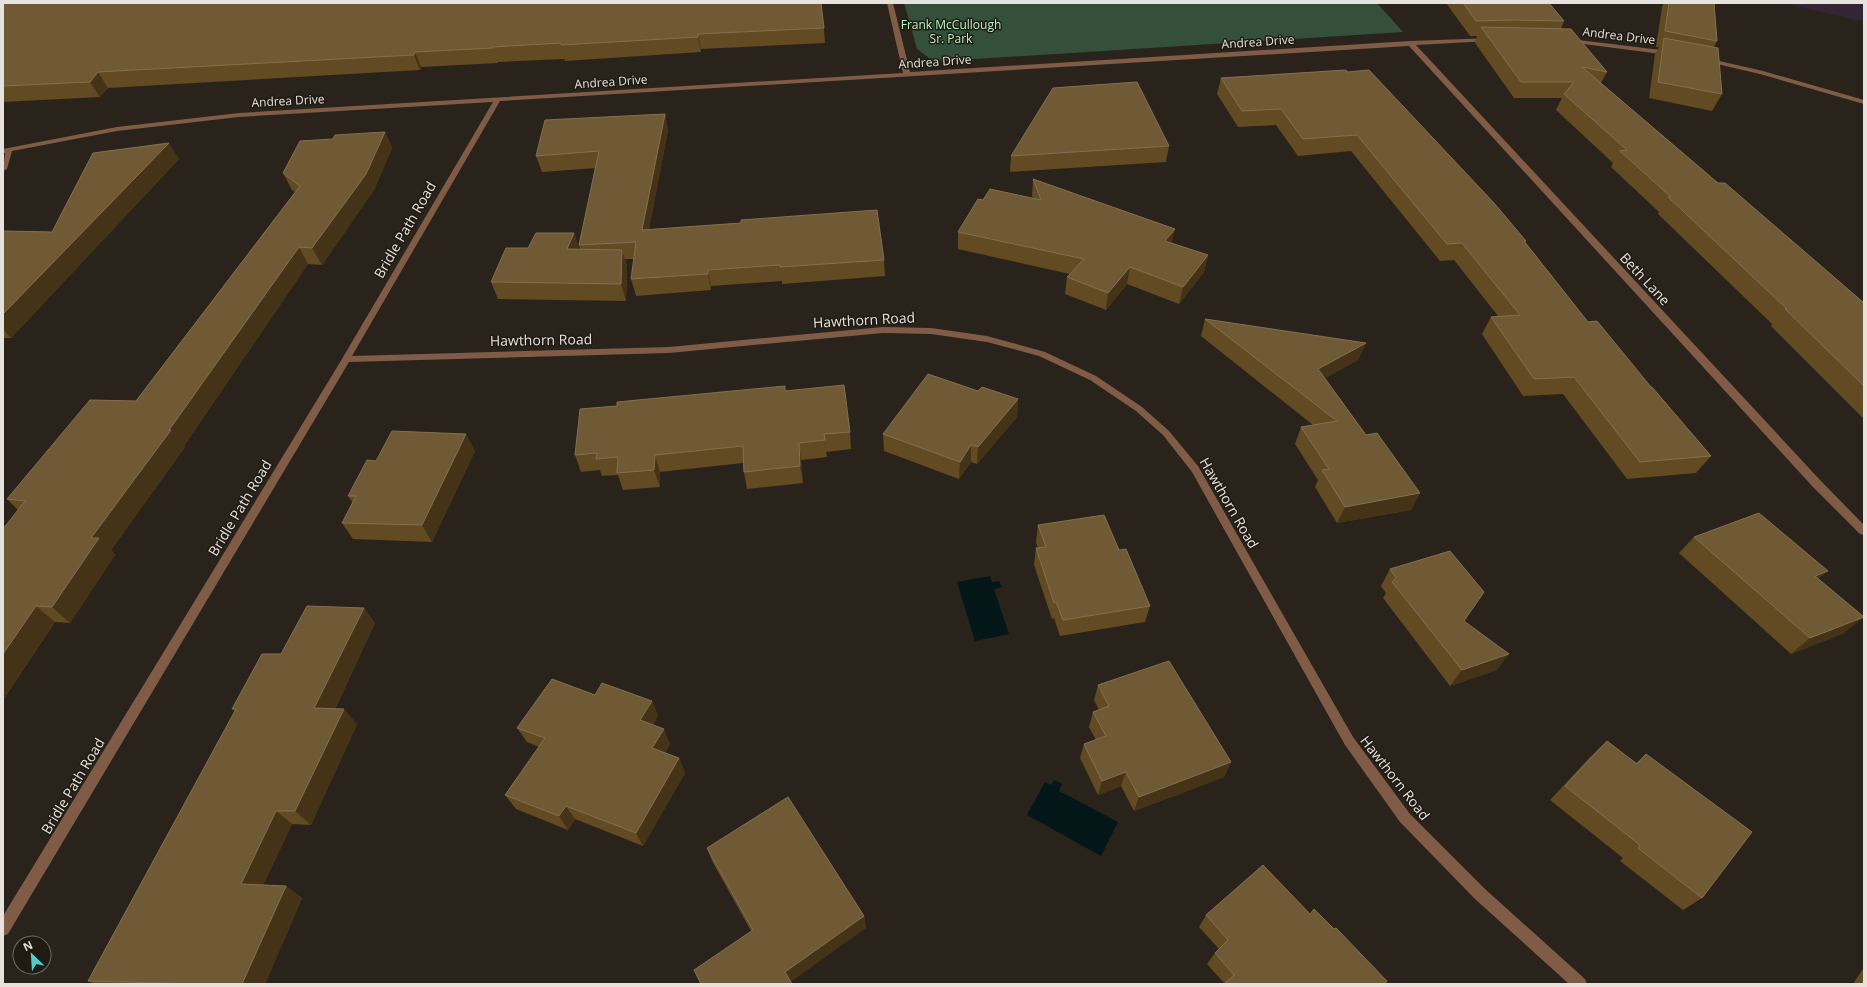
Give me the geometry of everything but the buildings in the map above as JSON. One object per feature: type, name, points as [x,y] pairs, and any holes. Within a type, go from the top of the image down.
[{"type":"street","points":[[890,3],[907,75]]},
{"type":"street","name":"Andrea Drive","points":[[6,151],[117,129],[179,120],[246,114],[907,75],[1410,43],[1498,39]]},
{"type":"street","name":"Andrea Drive","points":[[1565,41],[1644,49],[1680,55]]},
{"type":"street","name":"Beth Lane","points":[[1410,43],[1817,484],[1864,531]]},
{"type":"street","points":[[1701,59],[1761,72],[1864,102]]},
{"type":"street","name":"Bridle Path Road","points":[[3,929],[346,359],[497,100]]},
{"type":"street","points":[[3,169],[6,151]]},
{"type":"street","name":"Hawthorn Road","points":[[346,359],[655,350],[883,330],[931,331],[988,339],[1042,354],[1093,378],[1139,409],[1166,433],[1195,470],[1348,741],[1405,818],[1480,894],[1580,984]]},
{"type":"shaded area","points":[[1783,3],[1864,3],[1864,22]]},
{"type":"shaded area","points":[[990,576],[992,582],[999,581],[1002,587],[994,589],[1009,634],[975,641],[957,582]]},
{"type":"shaded area","points":[[1054,780],[1062,784],[1059,791],[1118,822],[1101,856],[1027,815],[1045,782],[1051,785]]},
{"type":"green space","name":"Frank McCullough Sr. Park","points":[[904,3],[1377,3],[1403,32],[943,61],[929,58],[917,49]]}]
